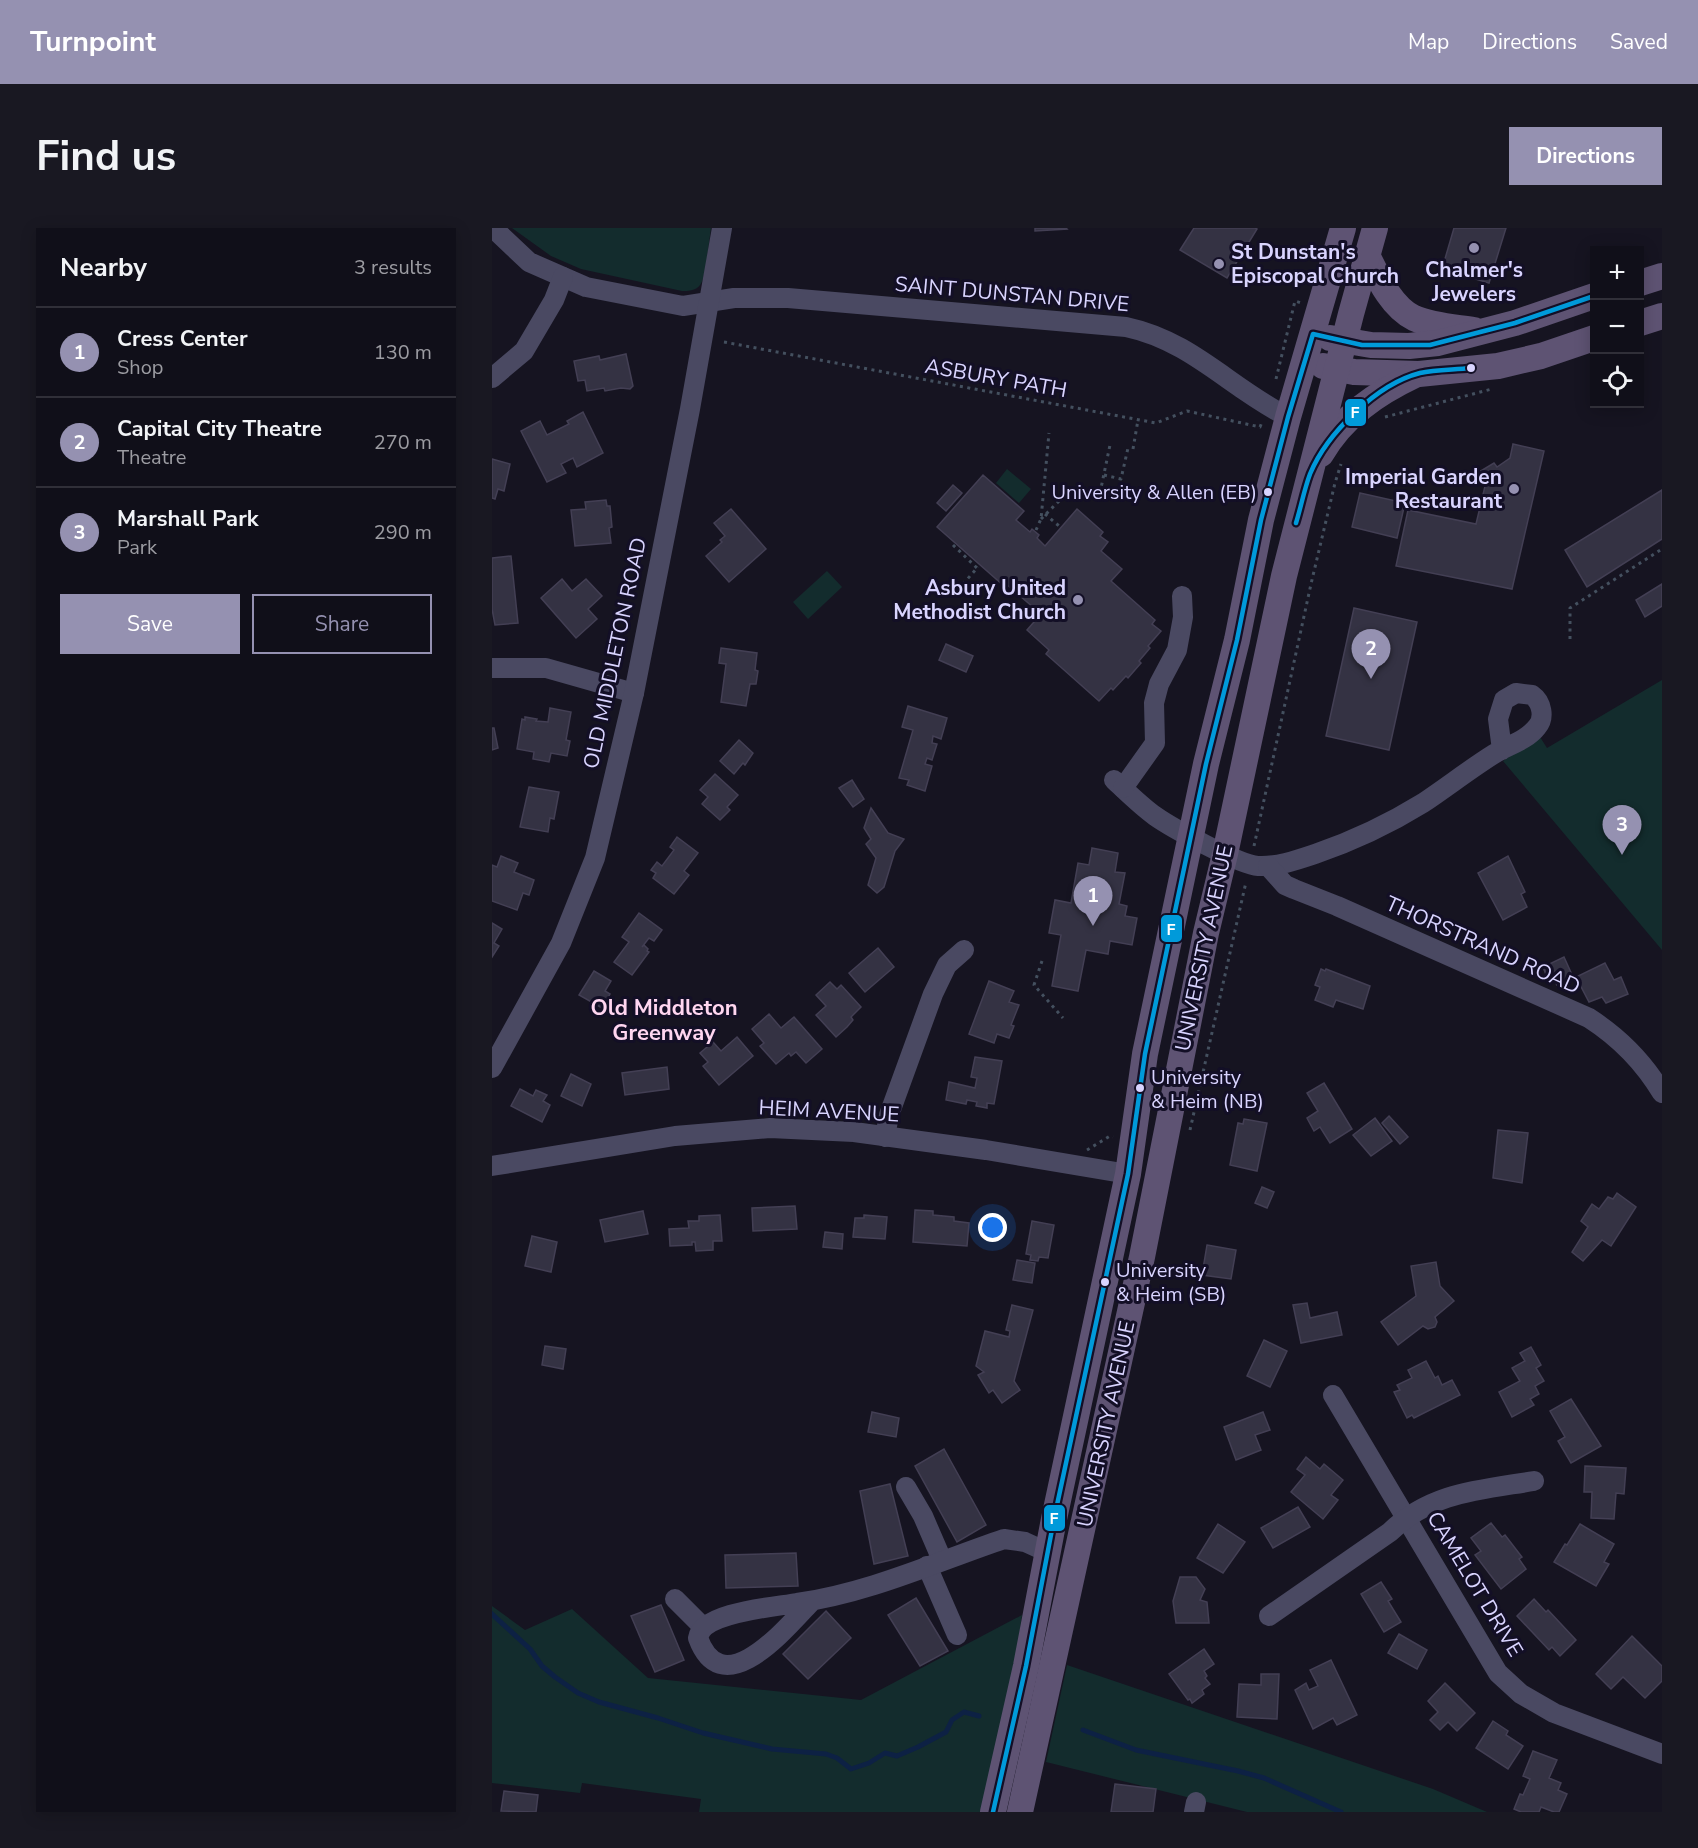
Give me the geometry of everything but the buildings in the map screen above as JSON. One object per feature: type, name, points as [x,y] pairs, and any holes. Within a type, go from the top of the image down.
[{"type":"main road","name":"UNIVERSITY AVENUE","points":[[993,1812],[1026,1666],[1047,1552],[1128,1174],[1145,1054],[1191,837],[1237,640],[1261,520],[1288,417],[1343,228]]},
{"type":"main road","name":"UNIVERSITY AVENUE","points":[[1020,1812],[1128,1322],[1188,1017],[1284,576],[1375,228]]},
{"type":"main road","points":[[1367,255],[1391,297],[1408,314],[1434,324],[1480,332]]},
{"type":"main road","points":[[1644,282],[1662,276]]},
{"type":"main road","points":[[1313,334],[1344,342],[1371,345],[1421,345],[1454,340],[1515,324],[1590,297]]},
{"type":"main road","points":[[1644,322],[1662,316]]},
{"type":"main road","points":[[1306,360],[1338,370],[1354,372],[1419,374],[1498,366],[1541,356],[1590,339]]},
{"type":"main road","points":[[1310,472],[1328,441],[1349,417],[1391,387],[1419,374]]},
{"type":"main road","points":[[1128,1174],[1138,1181],[1141,1189],[1127,1286],[1128,1322]]},
{"type":"main road","points":[[1044,1698],[1059,1568],[1057,1561],[1047,1552]]},
{"type":"street","name":"SAINT DUNSTAN DRIVE","points":[[493,228],[529,262],[563,277],[586,286],[683,306],[734,298],[788,298],[1126,327],[1146,331],[1168,340],[1204,361],[1257,400],[1288,417]]},
{"type":"street","name":"OLD MIDDLETON ROAD","points":[[492,1068],[561,943],[595,858],[634,693],[722,228]]},
{"type":"street","points":[[492,378],[524,351],[554,300],[563,277]]},
{"type":"street","points":[[1182,596],[1183,617],[1177,650],[1159,684],[1154,704],[1155,743],[1118,784],[1155,816],[1225,854],[1249,865],[1268,866],[1294,861],[1347,843],[1423,802],[1502,750]]},
{"type":"street","points":[[492,668],[546,669],[634,693]]},
{"type":"street","name":"THORSTRAND ROAD","points":[[1268,866],[1285,885],[1589,1018],[1622,1042],[1652,1076],[1662,1093]]},
{"type":"street","points":[[885,1137],[889,1114],[933,994],[947,965],[964,950]]},
{"type":"street","name":"HEIM AVENUE","points":[[492,1166],[675,1136],[770,1128],[854,1132],[986,1150],[1128,1174]]},
{"type":"street","name":"CAMELOT DRIVE","points":[[1333,1395],[1498,1673],[1521,1694],[1554,1713],[1662,1754]]},
{"type":"street","name":"CAMELOT DRIVE","points":[[1269,1616],[1390,1532],[1406,1516],[1461,1493],[1534,1481]]},
{"type":"street","points":[[906,1487],[923,1516],[934,1563],[957,1635]]},
{"type":"street","points":[[812,1601],[779,1635],[756,1655],[742,1663],[729,1665],[718,1663],[702,1647],[698,1638],[703,1627],[712,1621],[750,1611],[812,1601],[875,1585],[1004,1539],[1025,1542],[1047,1552]]},
{"type":"street","points":[[675,1599],[703,1627]]},
{"type":"path","points":[[1274,385],[1295,301]]},
{"type":"path","name":"ASBURY PATH","points":[[724,342],[1137,420],[1156,423],[1187,411],[1260,427]]},
{"type":"path","points":[[1381,419],[1490,390]]},
{"type":"path","points":[[1104,475],[1120,479],[1137,420]]},
{"type":"path","points":[[1041,519],[1050,433]]},
{"type":"path","points":[[1100,494],[1110,445]]},
{"type":"path","points":[[1310,592],[1335,483],[1344,459]]},
{"type":"path","points":[[1036,530],[1045,514],[1064,496],[1076,494],[1143,496]]},
{"type":"path","points":[[1045,514],[1059,526]]},
{"type":"path","points":[[953,545],[978,567],[963,584]]},
{"type":"path","points":[[1570,639],[1570,608],[1662,549]]},
{"type":"path","points":[[1042,961],[1034,985],[1063,1018]]},
{"type":"green space","points":[[512,228],[711,228],[702,281],[696,288],[682,291],[581,269],[551,256]]},
{"type":"green space","points":[[1007,469],[1031,489],[1019,503],[996,483]]},
{"type":"green space","points":[[827,571],[842,587],[808,619],[793,602]]},
{"type":"green space","points":[[1662,680],[1662,950],[1503,761],[1540,737],[1547,748]]},
{"type":"green space","points":[[492,1606],[525,1630],[572,1609],[648,1678],[861,1700],[1022,1615],[1012,1688],[983,1812],[699,1812],[701,1799],[582,1783],[580,1793],[492,1783]]},
{"type":"green space","points":[[1067,1665],[1433,1789],[1487,1812],[1247,1812],[1046,1762]]},
{"type":"waterway","points":[[492,1614],[530,1649],[542,1666],[578,1693],[599,1702],[703,1733],[772,1749],[826,1754],[837,1758],[851,1769],[869,1763],[885,1753],[897,1756],[918,1747],[946,1732],[952,1720],[964,1712],[979,1716]]},
{"type":"waterway","points":[[1083,1730],[1136,1750],[1264,1778],[1341,1812]]},
{"type":"transit line","name":"F","points":[[993,1812],[1026,1666],[1054,1519],[1128,1174],[1145,1054],[1206,764],[1237,640],[1261,520],[1313,334],[1362,345],[1430,345],[1515,323],[1590,297]]},
{"type":"transit line","name":"F","points":[[1296,523],[1310,474],[1318,458],[1328,442],[1355,412],[1387,388],[1404,379],[1426,372],[1471,368]]},
{"type":"place","name":"Chalmer's Jewelers","points":[[1474,248]]},
{"type":"place","name":"St Dunstan's Episcopal Church","points":[[1219,264]]},
{"type":"place","name":"Imperial Garden Restaurant","points":[[1514,489]]},
{"type":"place","name":"University & Allen (EB)","points":[[1268,492]]},
{"type":"place","name":"Asbury United Methodist Church","points":[[1078,600]]},
{"type":"place","name":"Capital City Theatre","points":[[1371,679]]},
{"type":"place","name":"Marshall Park","points":[[1622,855]]},
{"type":"place","name":"Cress Center","points":[[1093,926]]},
{"type":"place","name":"University & Heim (NB)","points":[[1140,1088]]},
{"type":"place","name":"University & Heim (SB)","points":[[1105,1282]]},
{"type":"district","name":"Old Middleton Greenway","points":[[664,1020]]}]
